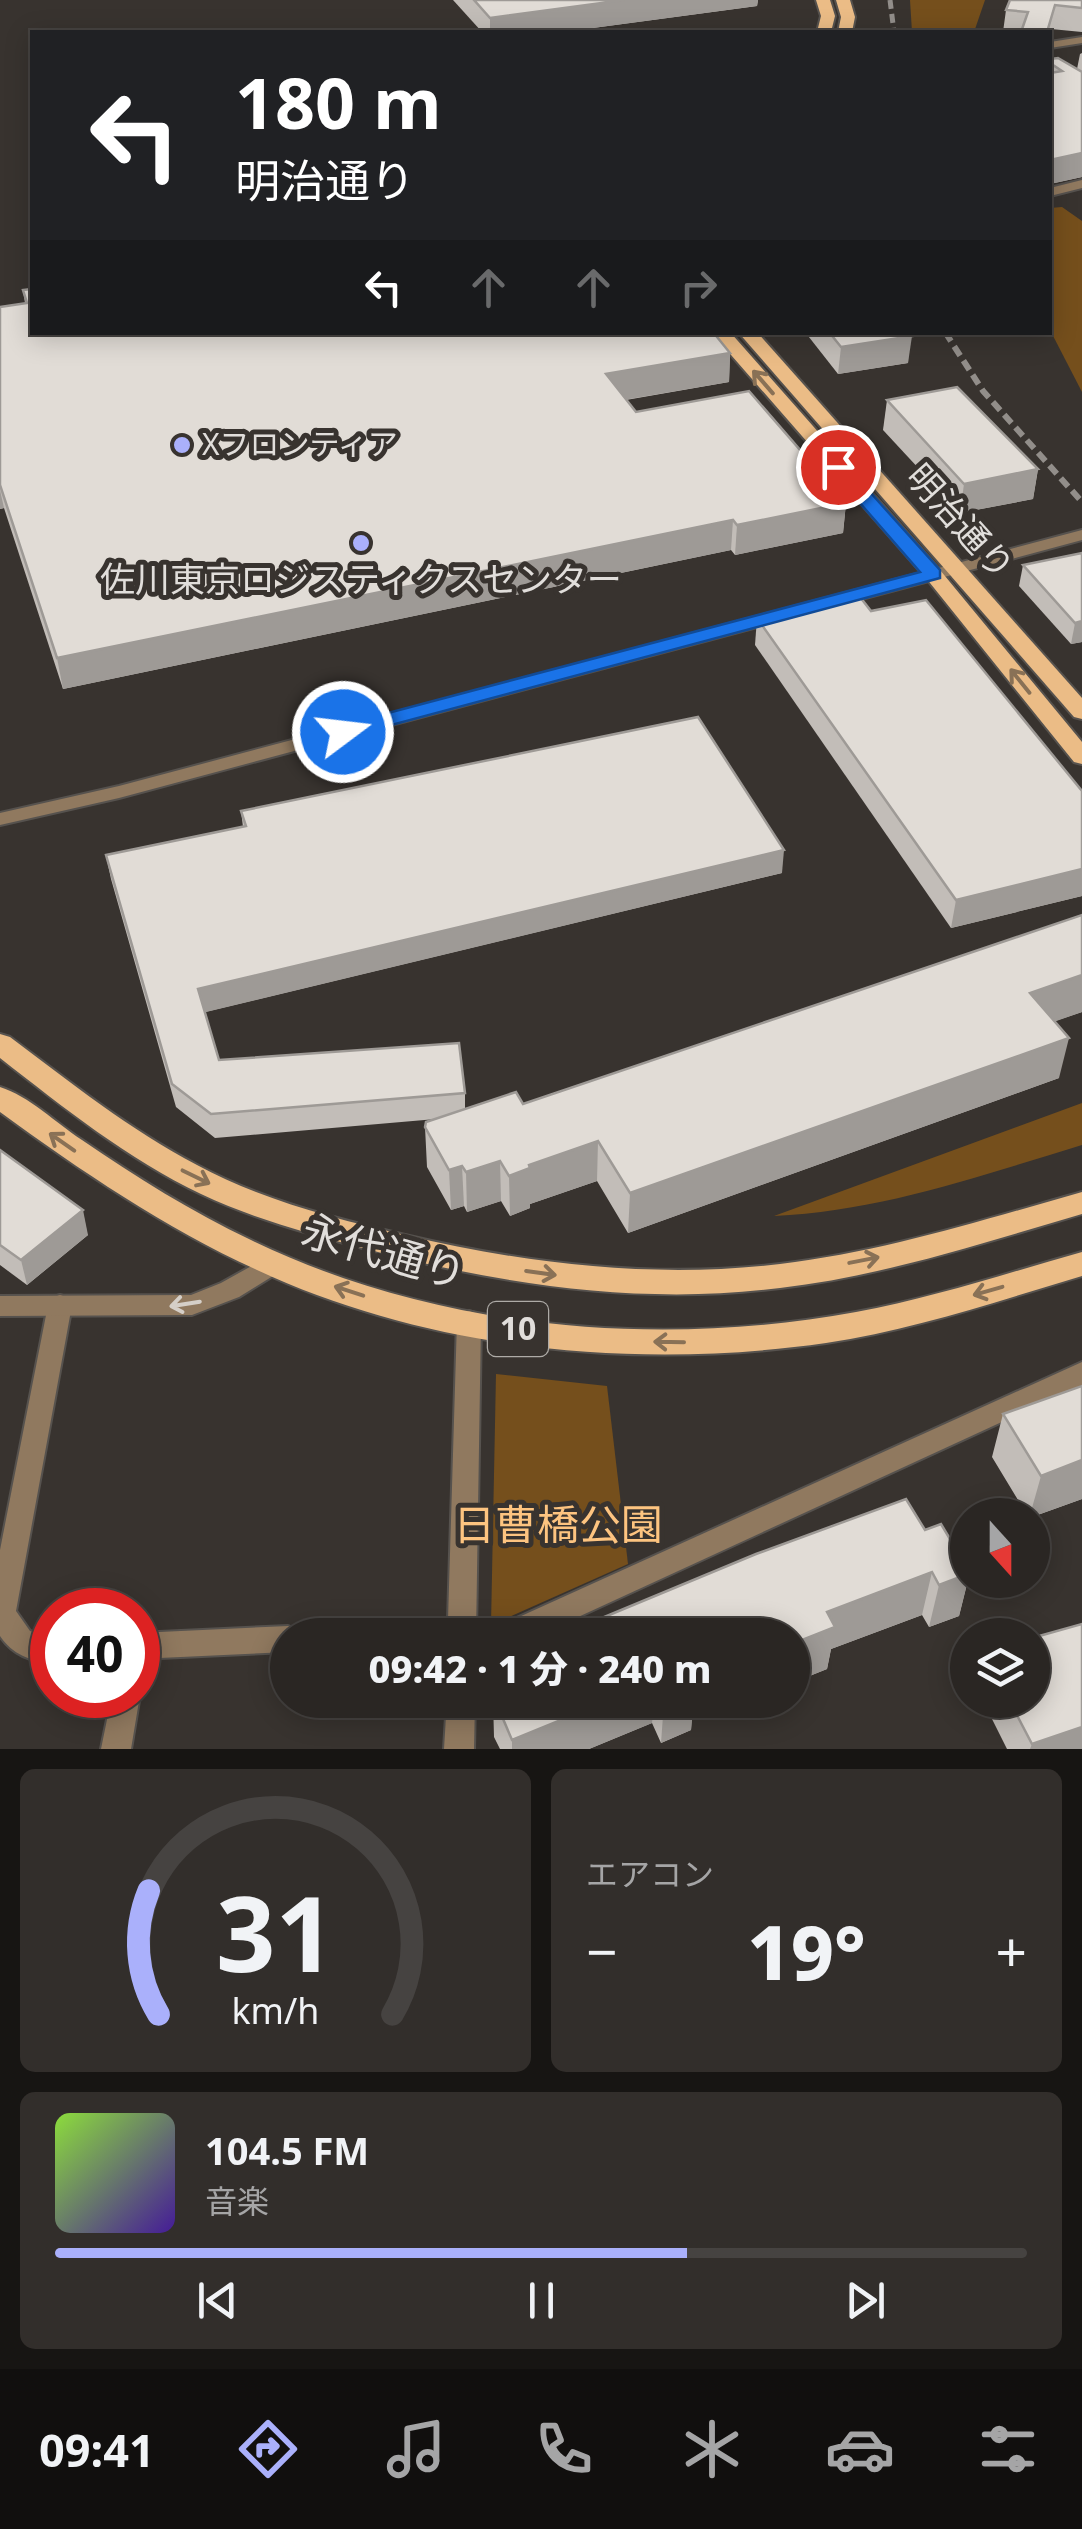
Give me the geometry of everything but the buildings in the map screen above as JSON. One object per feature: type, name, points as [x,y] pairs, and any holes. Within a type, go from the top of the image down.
[{"type":"main road","points":[[823,0],[828,16],[824,30]]},
{"type":"main road","points":[[843,0],[848,17],[845,30]]},
{"type":"main road","name":"明治通り","points":[[723,335],[933,574],[1082,757]]},
{"type":"main road","name":"明治通り","points":[[751,335],[1082,712]]},
{"type":"main road","name":"永代通り","points":[[0,1044],[132,1142],[231,1194],[338,1230],[436,1255],[540,1274],[634,1283],[709,1283],[784,1276],[914,1248],[1082,1203]]},
{"type":"main road","name":"永代通り","points":[[0,1097],[120,1184],[273,1264],[400,1308],[469,1321],[563,1335],[667,1344],[724,1341],[862,1323],[1082,1264]]},
{"type":"street","points":[[1052,45],[1082,40]]},
{"type":"street","points":[[1052,192],[1082,184]]},
{"type":"street","points":[[0,819],[119,792],[1082,535]]},
{"type":"street","points":[[0,1306],[192,1305],[273,1264]]},
{"type":"street","points":[[30,1646],[12,1634],[2,1612],[60,1306]]},
{"type":"street","points":[[462,1618],[469,1321]]},
{"type":"street","points":[[546,1618],[1082,1373]]},
{"type":"street","points":[[160,1645],[270,1640]]},
{"type":"street","points":[[116,1749],[122,1718]]},
{"type":"street","points":[[459,1749],[460,1718]]},
{"type":"green space","points":[[910,0],[985,0],[975,30],[912,30]]},
{"type":"green space","points":[[1062,207],[1082,221],[1082,392],[1052,334],[1052,208]]},
{"type":"green space","points":[[1082,1103],[1082,1145],[892,1200],[774,1216]]},
{"type":"green space","name":"日曹橋公園","points":[[496,1374],[607,1386],[628,1564],[507,1618],[491,1618]]},
{"type":"railway","points":[[890,0],[894,30]]},
{"type":"railway","points":[[947,335],[983,391],[1082,502]]},
{"type":"place","name":"Xフロンティア","points":[[182,445]]},
{"type":"place","name":"佐川東京ロジスティクスセンター","points":[[361,543]]},
{"type":"route","points":[[343,732],[933,574],[838,467]]}]
